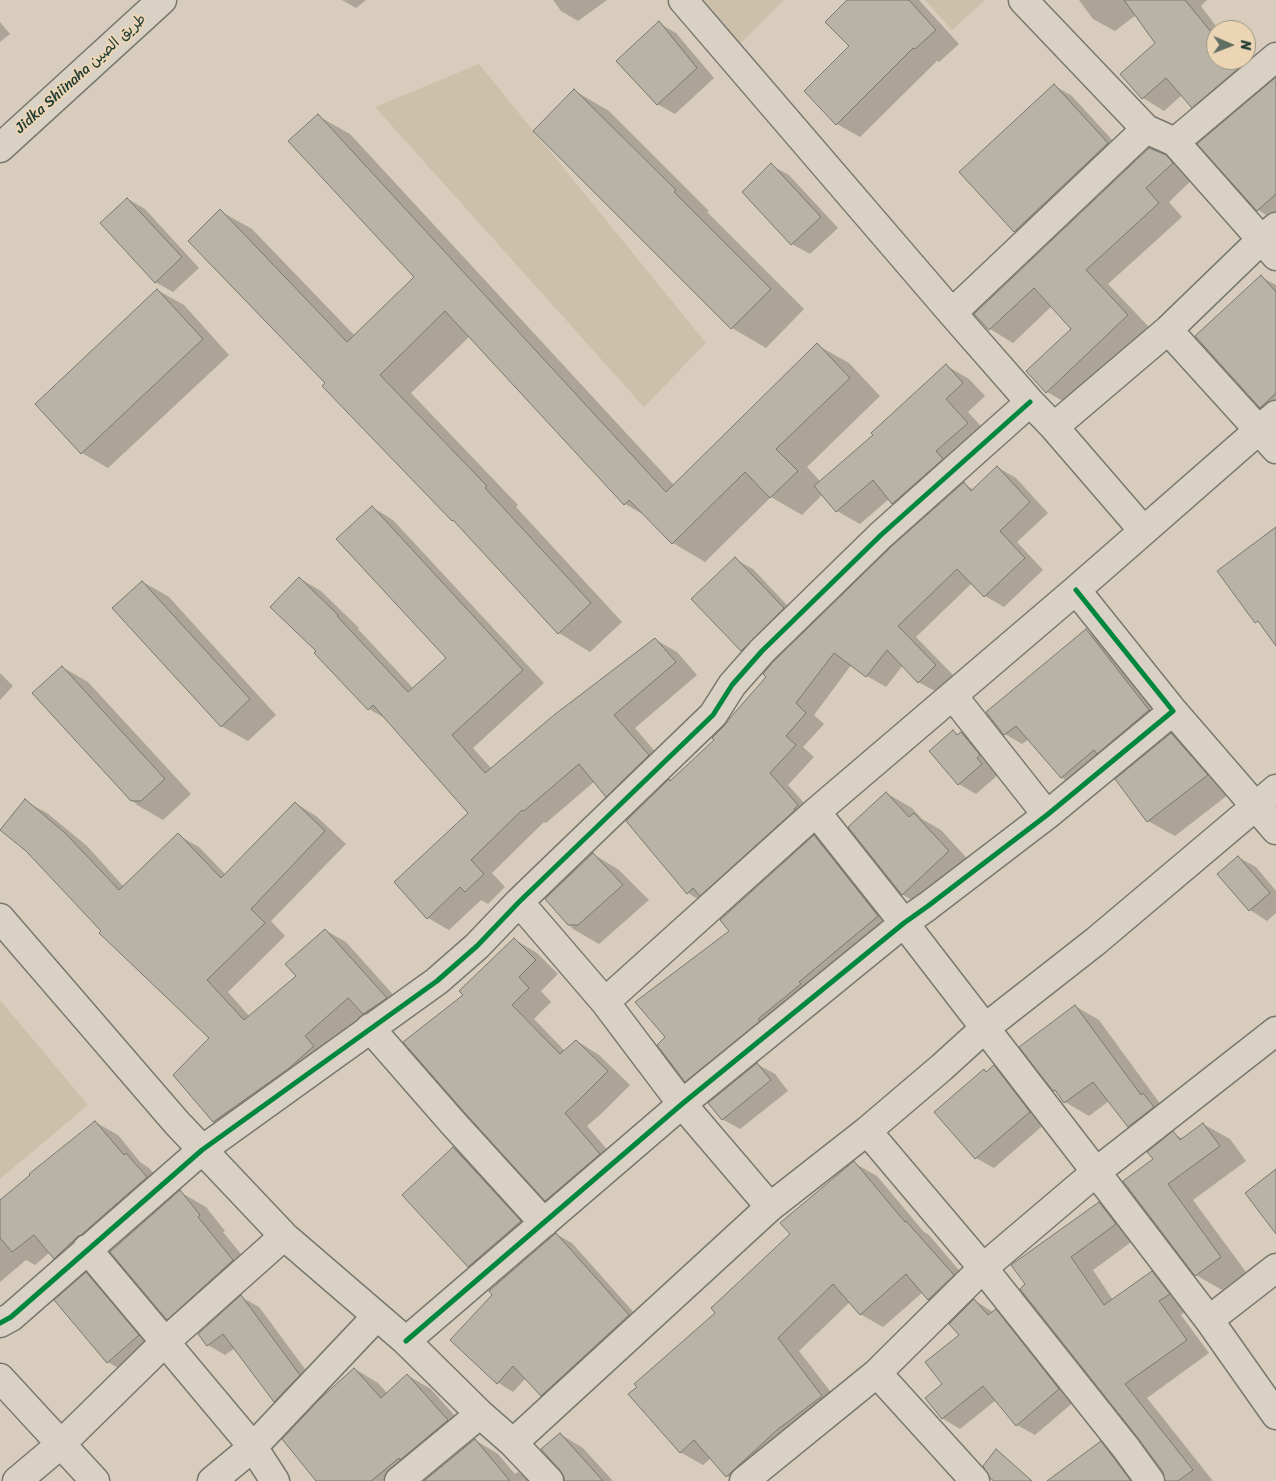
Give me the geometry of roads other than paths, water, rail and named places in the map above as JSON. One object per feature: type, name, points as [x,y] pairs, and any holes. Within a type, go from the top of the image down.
[{"type":"street","name":"Jidka Shiinaha طريق الصين","points":[[0,148],[162,0]]},
{"type":"street","points":[[683,0],[952,313],[1143,530]]},
{"type":"street","points":[[1022,0],[1146,129],[1175,142],[1271,241],[1054,427]]},
{"type":"street","points":[[1175,142],[1276,57]]},
{"type":"street","points":[[952,313],[1146,129]]},
{"type":"street","points":[[605,1002],[816,812],[1076,590],[1143,530],[1271,431],[1168,330]]},
{"type":"street","points":[[0,1323],[11,1317],[202,1150],[437,981],[477,946],[518,902],[713,715],[732,685],[762,651],[881,535],[1030,402]]},
{"type":"street","points":[[1076,590],[1173,711],[1276,830]]},
{"type":"street","points":[[952,696],[1047,815]]},
{"type":"street","points":[[406,1341],[682,1104],[904,923],[1047,815],[1173,711]]},
{"type":"street","points":[[513,1443],[770,1207],[867,1131],[985,1028],[1096,940],[1276,789]]},
{"type":"street","points":[[816,812],[904,923],[1209,1320],[1276,1415]]},
{"type":"street","points":[[518,902],[605,1002],[682,1104],[770,1207]]},
{"type":"street","points":[[0,918],[177,1123],[284,1236],[406,1341],[480,1414],[513,1443],[549,1481]]},
{"type":"street","points":[[370,1028],[544,1223]]},
{"type":"street","points":[[744,1481],[877,1373],[982,1268],[1096,1172],[1276,1031]]},
{"type":"street","points":[[867,1131],[982,1268],[1126,1448],[1150,1481]]},
{"type":"street","points":[[17,1481],[61,1444],[165,1342],[284,1236]]},
{"type":"street","points":[[87,1250],[253,1447],[275,1481]]},
{"type":"street","points":[[1209,1320],[1276,1268]]},
{"type":"street","points":[[212,1481],[253,1447],[376,1317]]},
{"type":"street","points":[[877,1373],[975,1481]]},
{"type":"street","points":[[0,1378],[95,1481]]},
{"type":"street","points":[[399,1481],[480,1414]]}]
